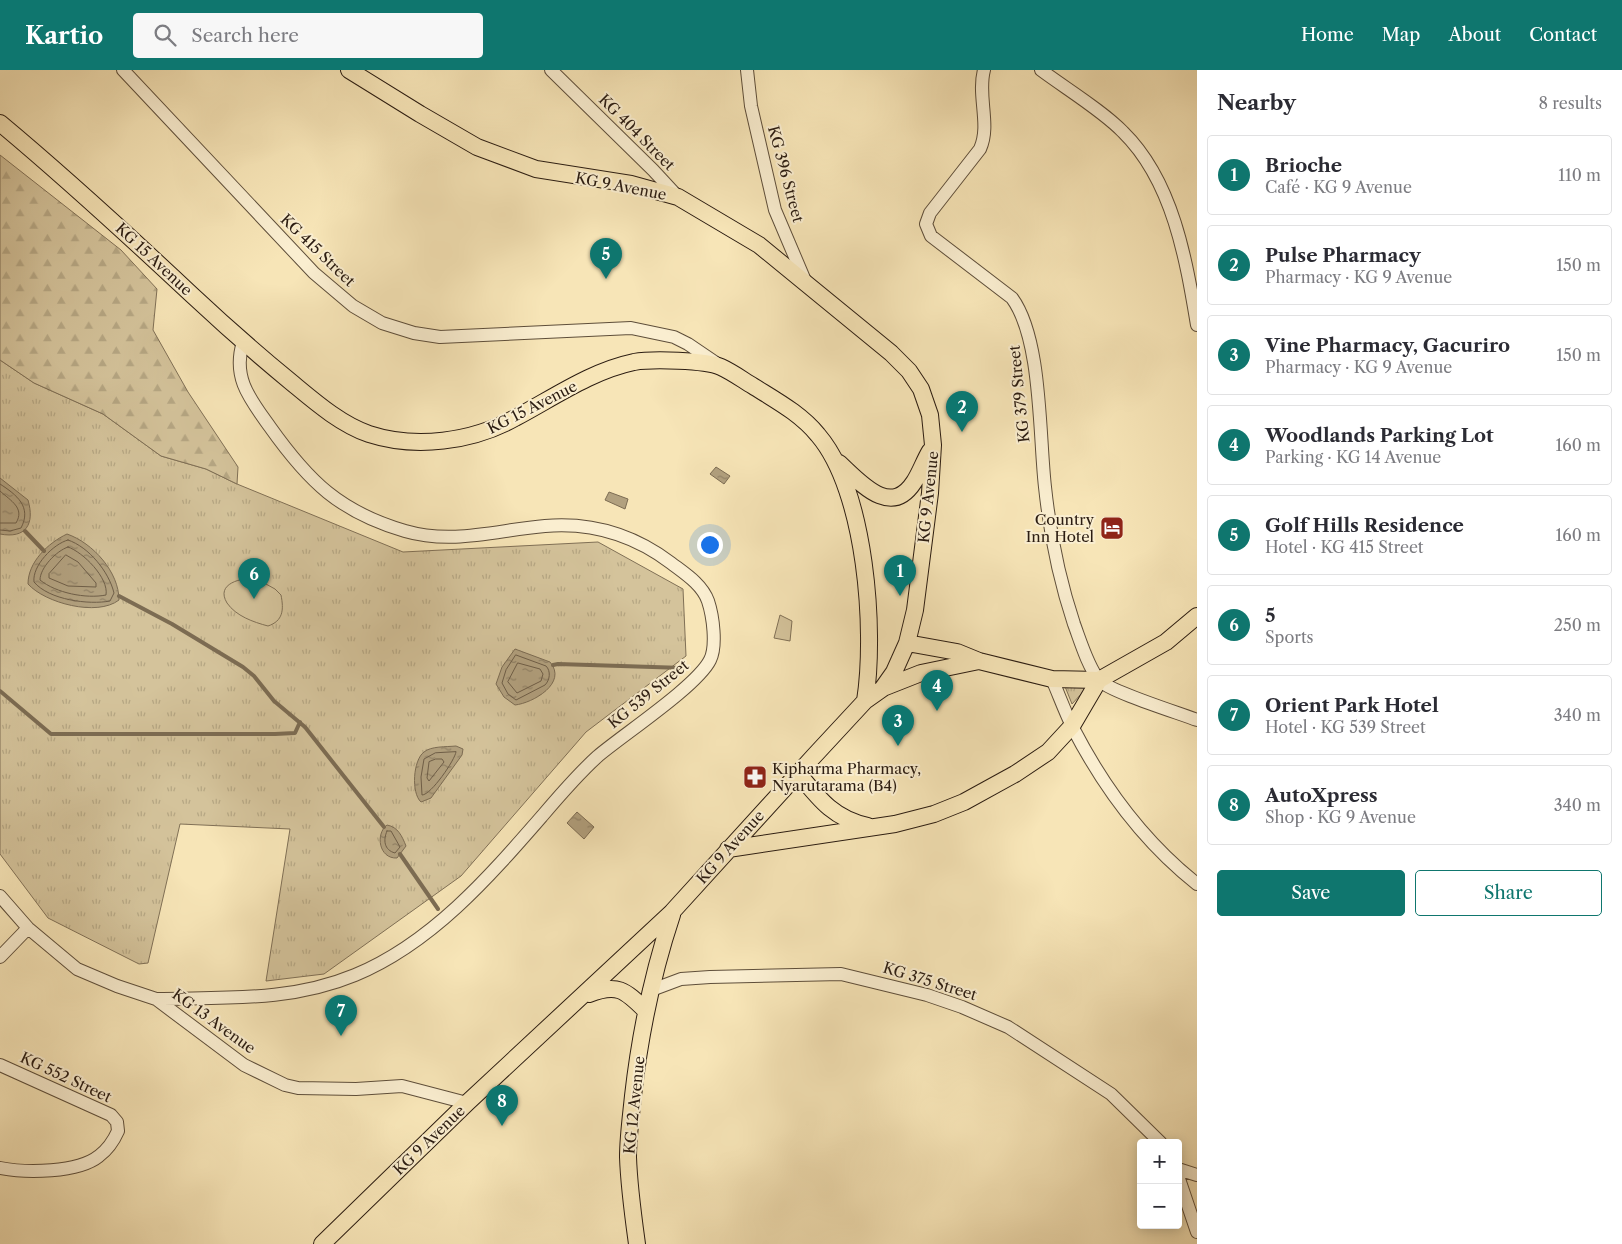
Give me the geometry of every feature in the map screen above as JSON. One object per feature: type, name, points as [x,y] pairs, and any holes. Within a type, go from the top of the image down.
[{"type":"main road","name":"KG 9 Avenue","points":[[322,1244],[467,1103],[639,945],[672,912],[865,702],[882,689],[894,672],[908,643],[915,610],[933,445],[930,415],[921,389],[909,372],[891,353],[759,245],[678,197],[631,184],[536,169],[477,147],[351,70]]},
{"type":"main road","name":"KG 15 Avenue","points":[[0,123],[78,188],[243,342],[321,408],[365,432],[391,440],[417,442],[478,434],[512,420],[572,385],[633,362],[653,359],[718,365],[800,416],[820,437],[832,456],[846,484],[857,523],[869,618],[870,658],[865,702]]},
{"type":"main road","points":[[832,456],[870,490],[882,497],[893,498],[904,493],[914,483],[933,445]]},
{"type":"main road","points":[[728,849],[875,828],[934,814],[964,802],[1015,774],[1048,752],[1072,726],[1099,680],[1166,642],[1197,616]]},
{"type":"main road","points":[[908,643],[957,652],[979,661],[1052,679],[1099,680]]},
{"type":"main road","points":[[882,689],[921,673],[979,661]]},
{"type":"main road","points":[[798,773],[819,798],[836,813],[850,822],[875,828]]},
{"type":"main road","name":"KG 12 Avenue","points":[[637,1244],[630,1198],[628,1155],[636,1067],[649,992],[672,912]]},
{"type":"main road","points":[[639,945],[655,967]]},
{"type":"main road","points":[[583,996],[604,988],[615,988],[624,991],[645,1010]]},
{"type":"street","name":"KG 415 Street","points":[[123,70],[314,273],[352,306],[382,323],[414,333],[440,337],[631,328],[674,337],[688,344],[718,365]]},
{"type":"street","name":"KG 404 Street","points":[[552,70],[678,197]]},
{"type":"street","name":"KG 396 Street","points":[[746,70],[751,106],[776,210],[806,284]]},
{"type":"street","name":"KG 379 Street","points":[[984,70],[981,92],[984,141],[980,149],[930,213],[926,224],[931,236],[1012,298],[1021,310],[1034,359],[1045,487],[1060,582],[1082,646],[1099,680]]},
{"type":"street","points":[[1041,70],[1122,131],[1137,147],[1158,180],[1189,276],[1197,325]]},
{"type":"street","name":"KG 539 Street","points":[[156,999],[288,995],[314,989],[356,975],[404,951],[456,908],[596,758],[696,678],[712,657],[714,631],[707,599],[694,580],[647,545],[602,528],[565,525],[545,526],[466,538],[438,538],[408,532],[364,518],[337,502],[288,453],[253,403],[239,375],[238,357],[243,342]]},
{"type":"street","points":[[1052,679],[1072,726],[1099,775],[1125,811],[1153,844],[1197,884]]},
{"type":"street","points":[[1099,680],[1123,692],[1197,720]]},
{"type":"street","name":"KG 13 Avenue","points":[[0,896],[28,928],[77,969],[117,986],[156,999],[244,1065],[285,1085],[298,1088],[356,1089],[402,1086],[467,1103]]},
{"type":"street","points":[[0,956],[28,928]]},
{"type":"street","name":"KG 375 Street","points":[[649,992],[681,979],[710,976],[841,974],[927,995],[962,1007],[1008,1027],[1111,1094],[1157,1139]]},
{"type":"street","name":"KG 552 Street","points":[[0,1065],[111,1115],[117,1122],[118,1131],[114,1140],[100,1156],[88,1163],[35,1171],[0,1168]]},
{"type":"street","points":[[1182,1170],[1197,1175]]},
{"type":"street","points":[[1181,1184],[1197,1232]]},
{"type":"green space","points":[[0,155],[121,250],[157,289],[153,330],[188,392],[238,467],[237,484],[206,469],[161,456],[103,414],[34,383],[0,360]]},
{"type":"green space","points":[[0,360],[34,383],[103,414],[161,456],[206,469],[237,484],[403,552],[598,542],[683,589],[686,656],[586,732],[461,876],[324,974],[266,981],[290,829],[180,824],[148,963],[139,964],[48,918],[0,854]]},
{"type":"green space","points":[[255,578],[275,589],[281,595],[281,614],[277,621],[268,626],[240,615],[231,608],[224,596],[227,586],[232,583],[243,579]]},
{"type":"green space","points":[[780,615],[792,621],[790,641],[774,638]]},
{"type":"green space","points":[[1092,682],[1072,704],[1064,684]]},
{"type":"water","points":[[716,467],[730,476],[724,484],[710,474]]},
{"type":"water","points":[[0,478],[28,500],[30,509],[29,523],[22,532],[9,535],[0,534]]},
{"type":"water","points":[[609,492],[628,499],[625,509],[605,500]]},
{"type":"water","points":[[67,534],[86,544],[103,560],[115,579],[119,600],[109,605],[98,607],[72,606],[46,597],[28,584],[31,568],[40,554]]},
{"type":"water","points":[[515,649],[550,662],[555,677],[552,684],[539,696],[515,705],[504,697],[496,684],[502,667]]},
{"type":"water","points":[[456,746],[463,749],[462,755],[431,798],[421,802],[416,792],[415,784],[417,762],[420,756],[427,750]]},
{"type":"water","points":[[577,812],[594,827],[584,839],[567,823]]},
{"type":"water","points":[[387,825],[397,830],[406,846],[397,858],[386,855],[381,845],[381,834]]},
{"type":"waterway","points":[[25,531],[44,551]]},
{"type":"waterway","points":[[119,596],[172,624],[243,667],[254,676],[274,701],[305,727],[384,827]]},
{"type":"waterway","points":[[553,665],[684,668]]},
{"type":"waterway","points":[[0,691],[51,734],[275,734],[295,733],[300,722]]},
{"type":"waterway","points":[[400,854],[438,909]]},
{"type":"place","name":"Golf Hills Residence","points":[[606,279]]},
{"type":"place","name":"Pulse Pharmacy","points":[[962,432]]},
{"type":"place","name":"Country Inn Hotel","points":[[1112,528]]},
{"type":"place","name":"Brioche","points":[[900,596]]},
{"type":"place","name":"5","points":[[254,599]]},
{"type":"place","name":"Woodlands Parking Lot","points":[[937,711]]},
{"type":"place","name":"Vine Pharmacy, Gacuriro","points":[[898,746]]},
{"type":"place","name":"Kipharma Pharmacy, Nyarutarama (B4)","points":[[755,777]]},
{"type":"place","name":"Orient Park Hotel","points":[[341,1036]]},
{"type":"place","name":"AutoXpress","points":[[502,1126]]}]
